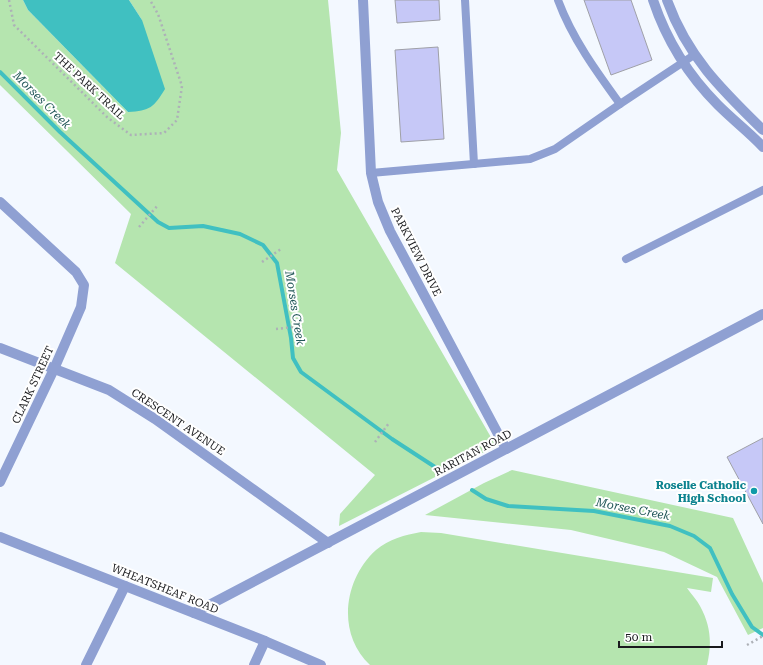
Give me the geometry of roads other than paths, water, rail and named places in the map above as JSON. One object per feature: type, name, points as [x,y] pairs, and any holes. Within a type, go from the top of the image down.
[{"type":"street","name":"PARKVIEW DRIVE","points":[[362,0],[371,173],[378,202],[390,231],[506,449]]},
{"type":"street","points":[[652,0],[659,20],[683,62],[693,76],[718,104],[763,147]]},
{"type":"street","points":[[667,0],[672,15],[694,55],[725,93],[763,130]]},
{"type":"street","name":"CLARK STREET","points":[[0,202],[76,272],[84,285],[82,307],[0,482]]},
{"type":"street","name":"RARITAN ROAD","points":[[194,613],[763,314]]},
{"type":"street","name":"CRESCENT AVENUE","points":[[0,348],[109,390],[155,419],[328,543]]},
{"type":"street","name":"WHEATSHEAF ROAD","points":[[0,537],[265,641],[321,665]]},
{"type":"street","points":[[86,665],[125,586]]},
{"type":"street","points":[[254,665],[265,641]]},
{"type":"lane","points":[[465,0],[474,164]]},
{"type":"lane","points":[[558,0],[565,18],[587,58],[620,104]]},
{"type":"lane","points":[[371,173],[530,159],[555,149],[694,55]]},
{"type":"lane","points":[[626,259],[763,190]]},
{"type":"water","points":[[23,0],[129,0],[142,20],[165,89],[158,100],[151,107],[142,111],[128,112],[28,10]]},
{"type":"waterway","name":"Morses Creek","points":[[0,72],[60,132],[158,222],[169,228],[203,226],[240,234],[263,245],[277,263],[291,338],[293,358],[301,372],[392,439],[435,467]]},
{"type":"waterway","name":"Morses Creek","points":[[472,490],[486,499],[508,506],[594,511],[670,526],[694,536],[710,548],[732,594],[752,627],[763,635]]},
{"type":"place","name":"Roselle Catholic High School","points":[[754,491]]}]
